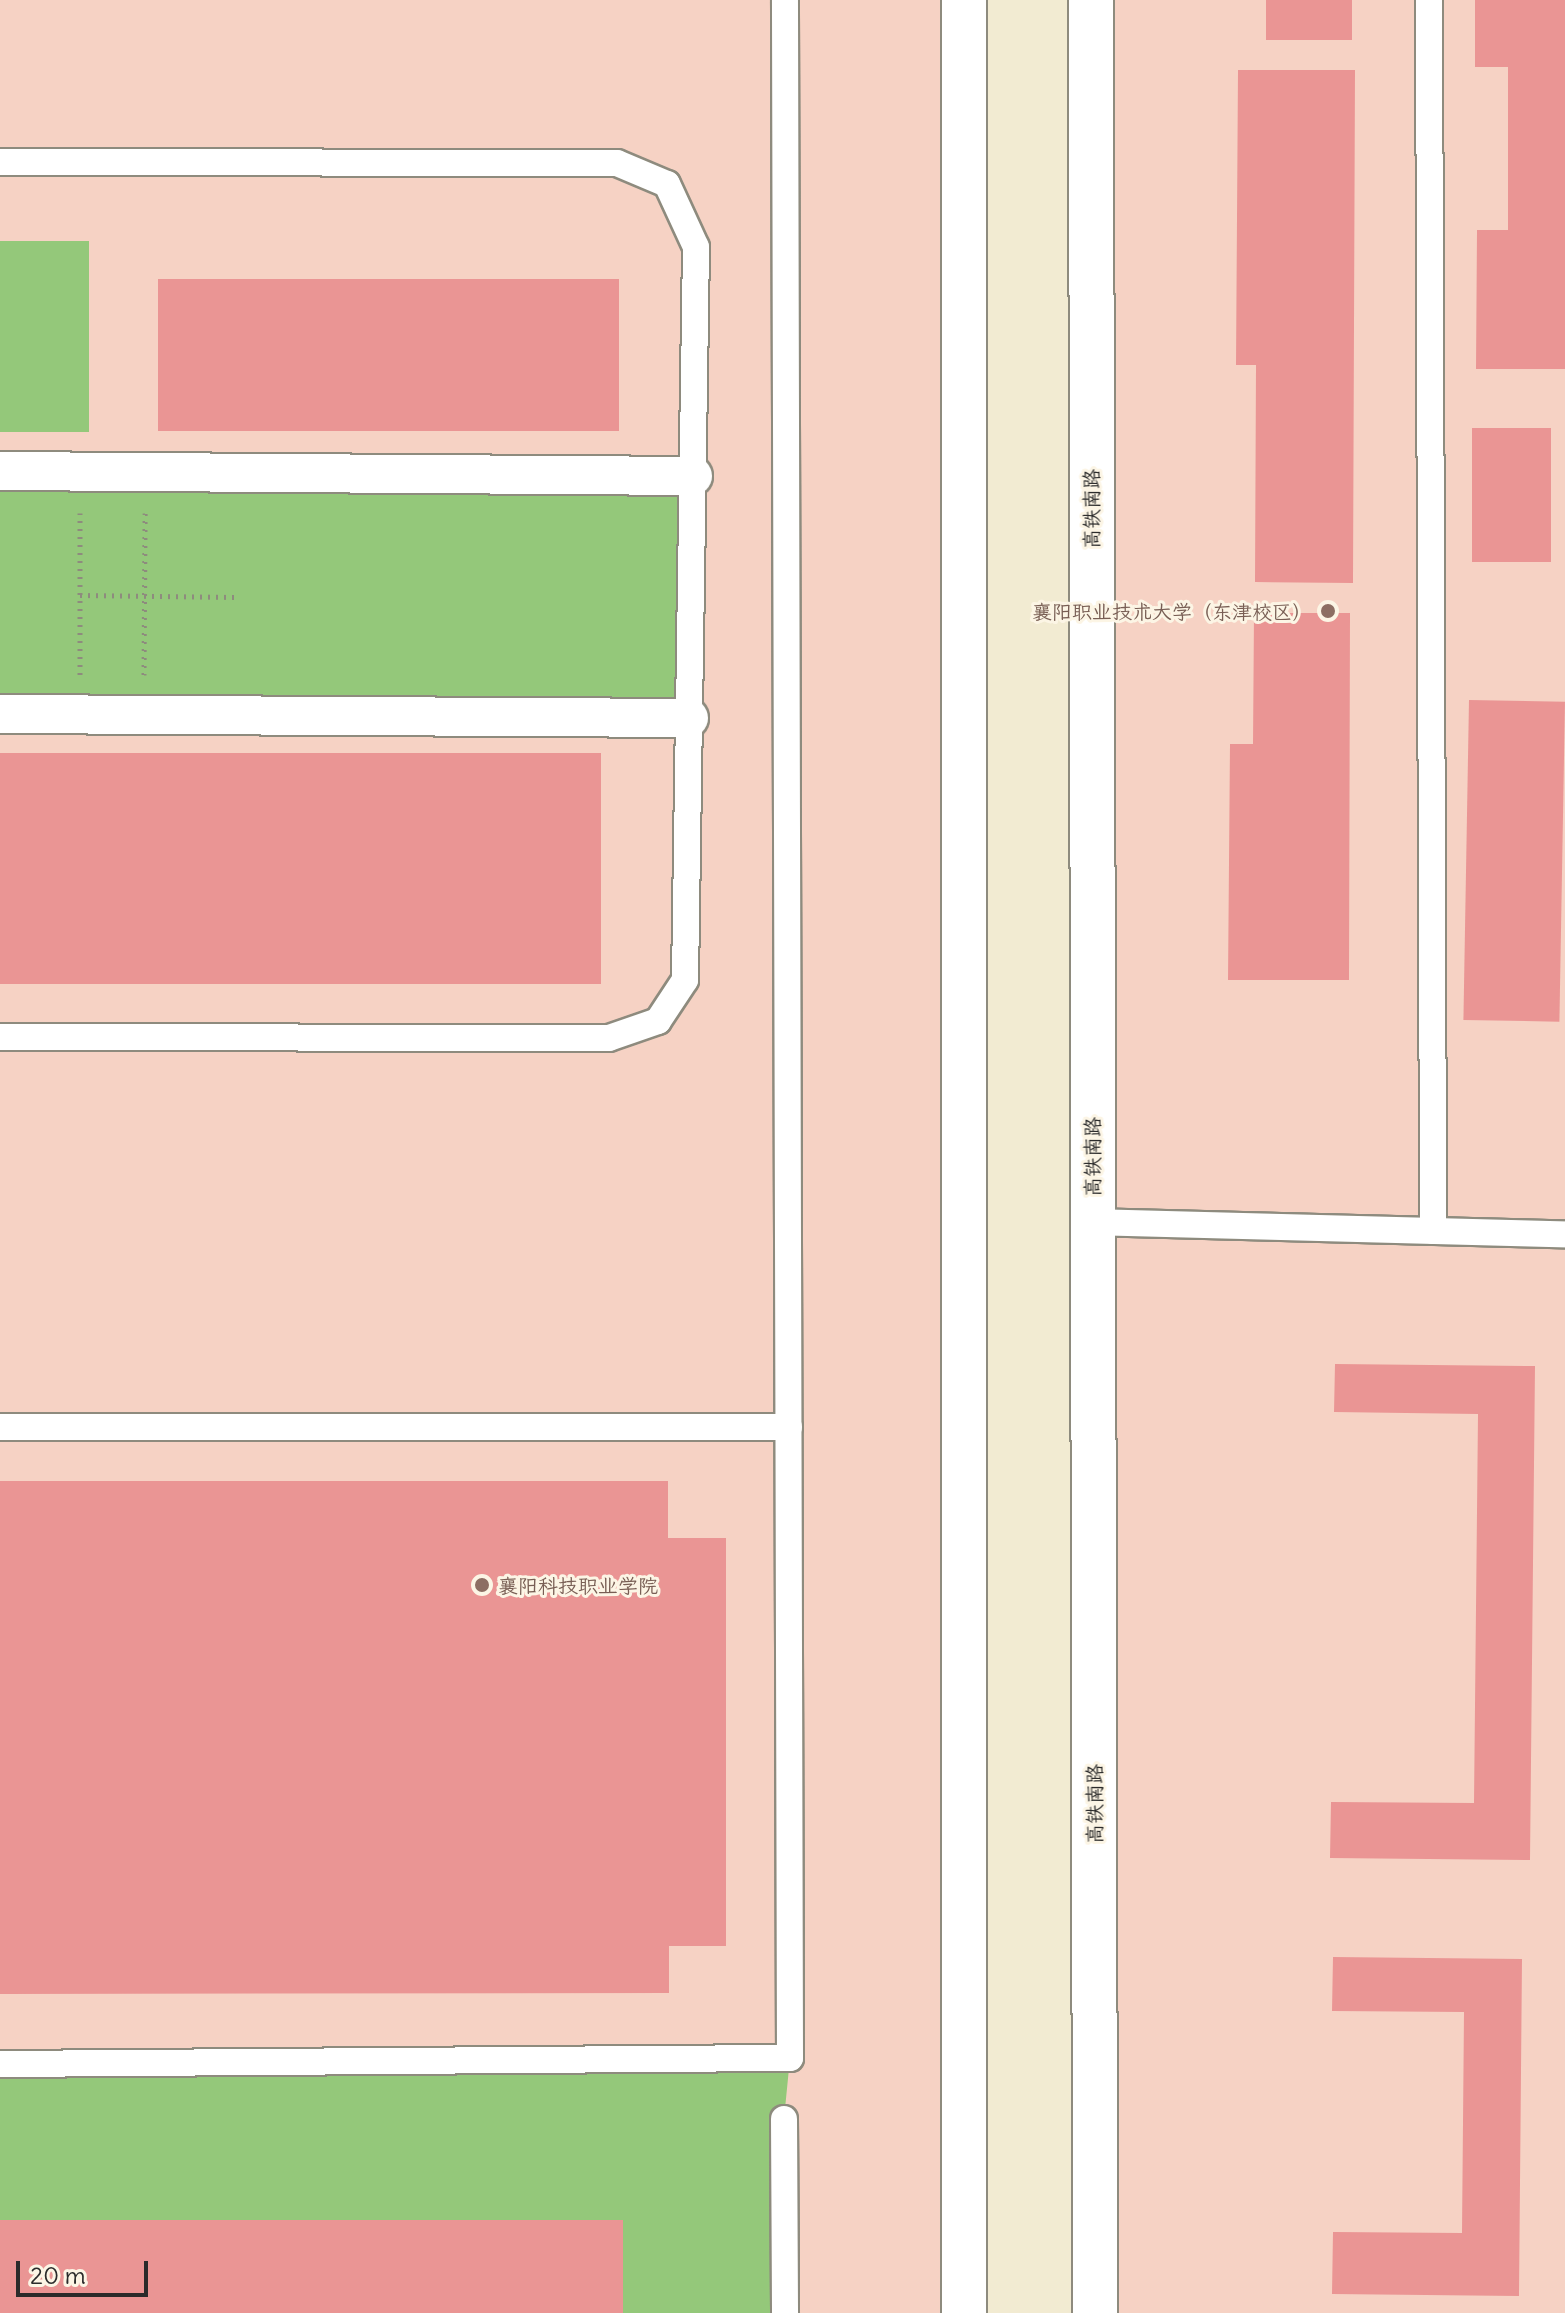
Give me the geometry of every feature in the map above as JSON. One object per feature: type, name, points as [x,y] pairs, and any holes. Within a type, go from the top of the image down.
[{"type":"main road","points":[[964,0],[964,2313]]},
{"type":"main road","name":"高铁南路","points":[[1091,0],[1095,2313]]},
{"type":"street","points":[[0,471],[693,476]]},
{"type":"street","points":[[0,714],[689,718]]},
{"type":"lane","points":[[0,2064],[790,2058],[785,0]]},
{"type":"lane","points":[[1429,0],[1433,1231]]},
{"type":"lane","points":[[0,162],[617,163],[667,184],[696,247],[685,980],[658,1021],[609,1038],[0,1037]]},
{"type":"lane","points":[[1093,1222],[1565,1234]]},
{"type":"lane","points":[[0,1427],[789,1427]]},
{"type":"lane","points":[[784,2119],[785,2313]]},
{"type":"path","points":[[80,472],[80,714]]},
{"type":"path","points":[[144,715],[145,472]]},
{"type":"path","points":[[80,595],[235,597]]},
{"type":"shaded area","name":"襄阳科技职业学院","points":[[0,0],[964,0],[964,2313],[0,2313]]},
{"type":"shaded area","name":"襄阳职业技术大学（东津校区）","points":[[1091,0],[1565,0],[1565,2313],[1091,2313]]},
{"type":"green space","points":[[0,241],[89,241],[89,432],[0,432]]},
{"type":"green space","points":[[0,471],[693,471],[693,714],[0,714]]},
{"type":"green space","points":[[790,2058],[784,2119],[785,2313],[0,2313],[0,2064]]},
{"type":"building","points":[[1266,0],[1352,0],[1352,40],[1266,40]]},
{"type":"building","points":[[1475,0],[1565,0],[1565,369],[1476,369],[1477,230],[1508,230],[1508,67],[1475,67]]},
{"type":"building","points":[[1238,70],[1355,70],[1353,583],[1255,582],[1256,365],[1236,365]]},
{"type":"building","points":[[158,279],[619,279],[619,431],[158,431]]},
{"type":"building","points":[[1472,428],[1551,428],[1551,562],[1472,562]]},
{"type":"building","points":[[1254,613],[1350,613],[1349,980],[1228,980],[1230,744],[1253,744]]},
{"type":"building","points":[[1469,700],[1565,702],[1559,1022],[1463,1020]]},
{"type":"building","points":[[0,753],[601,753],[601,984],[0,984]]},
{"type":"building","points":[[1335,1364],[1535,1366],[1530,1860],[1330,1858],[1331,1802],[1474,1803],[1478,1414],[1334,1412]]},
{"type":"building","points":[[0,1481],[668,1481],[668,1538],[726,1538],[726,1946],[669,1946],[669,1993],[0,1994]]},
{"type":"building","points":[[1333,1957],[1522,1959],[1519,2296],[1332,2294],[1333,2232],[1462,2233],[1464,2012],[1332,2011]]},
{"type":"building","points":[[0,2220],[623,2220],[623,2313],[0,2313]]},
{"type":"place","name":"襄阳职业技术大学（东津校区）","points":[[1328,611]]},
{"type":"place","name":"襄阳科技职业学院","points":[[482,1585]]}]
